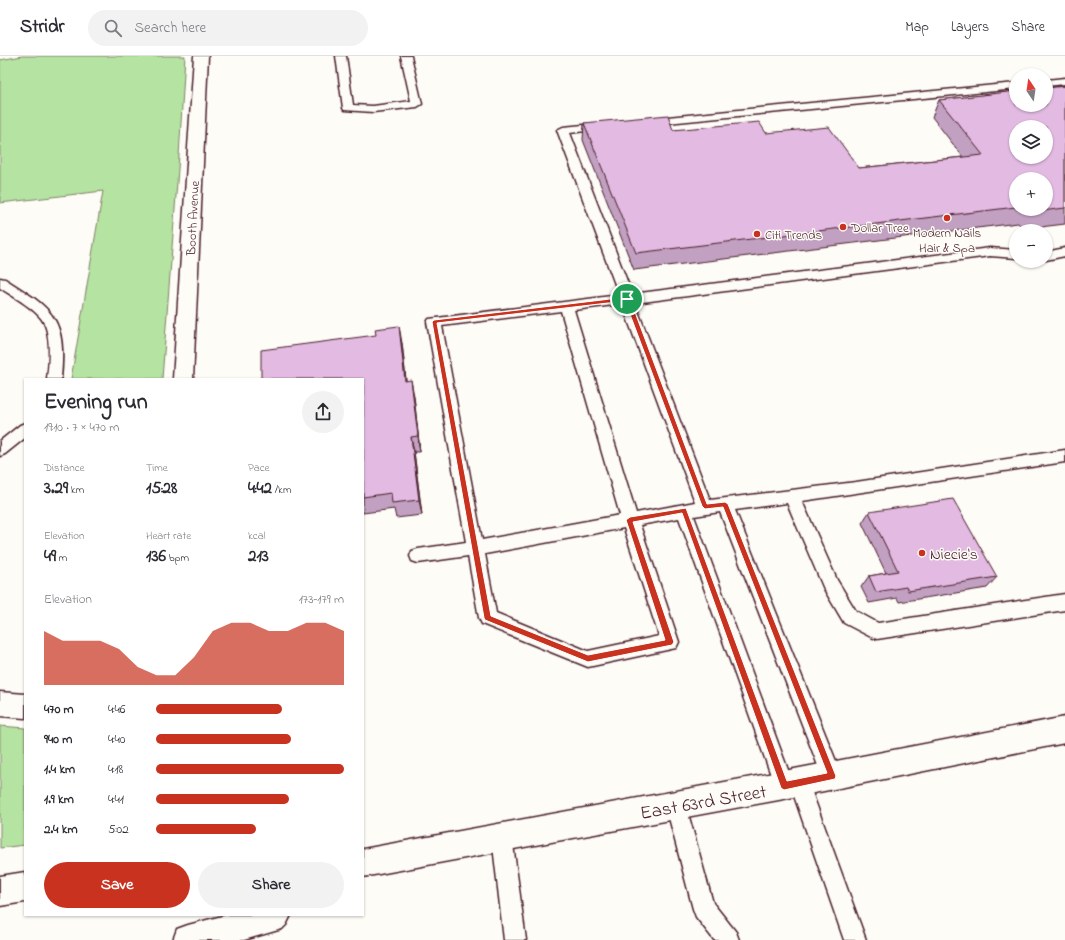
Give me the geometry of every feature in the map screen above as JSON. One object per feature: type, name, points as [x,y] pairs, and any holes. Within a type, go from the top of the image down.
[{"type":"street","name":"Booth Avenue","points":[[182,378],[201,56]]},
{"type":"street","points":[[0,704],[24,706]]},
{"type":"street","name":"East 63rd Street","points":[[364,863],[676,806],[1065,730]]},
{"type":"street","points":[[0,891],[24,887]]},
{"type":"street","points":[[188,940],[274,916]]},
{"type":"lane","points":[[340,56],[348,108],[373,109],[416,104],[406,56]]},
{"type":"lane","points":[[1053,82],[1065,81]]},
{"type":"lane","points":[[633,123],[1009,87]]},
{"type":"lane","points":[[617,125],[563,130],[705,506]]},
{"type":"lane","points":[[566,306],[630,520],[670,642],[588,659],[488,618],[434,322],[566,306],[627,299],[990,252],[1009,253]]},
{"type":"lane","points":[[1053,255],[1065,252]]},
{"type":"lane","points":[[0,282],[31,303],[51,322],[57,362],[54,378]]},
{"type":"lane","points":[[0,450],[24,430]]},
{"type":"lane","points":[[418,556],[476,548],[705,506],[856,488],[1065,456]]},
{"type":"lane","points":[[792,496],[830,584],[850,617],[877,632],[1065,602]]},
{"type":"lane","points":[[725,504],[832,776]]},
{"type":"lane","points":[[684,510],[855,940]]},
{"type":"lane","points":[[676,806],[704,909],[728,940]]},
{"type":"lane","points":[[502,837],[515,940]]},
{"type":"green space","points":[[22,56],[185,56],[162,378],[71,378],[103,191],[0,203],[0,60]]},
{"type":"green space","points":[[0,726],[24,728],[24,845],[0,848]]},
{"type":"building","points":[[1065,86],[1065,208],[1053,210],[1053,172],[1009,172],[1009,208],[636,253],[584,123],[668,115],[673,130],[759,122],[766,133],[829,127],[859,168],[983,155],[939,100],[1009,92],[1009,112],[1053,112],[1053,87]]},
{"type":"building","points":[[399,326],[405,381],[411,380],[418,436],[411,437],[419,500],[392,503],[391,493],[364,497],[364,378],[261,378],[261,350],[376,335],[375,329]]},
{"type":"building","name":"Niecie's","points":[[953,499],[997,577],[908,591],[906,587],[876,592],[869,576],[898,571],[869,512]]},
{"type":"place","name":"Modern Nails Hair & Spa","points":[[947,218]]},
{"type":"place","name":"Dollar Tree","points":[[843,227]]},
{"type":"place","name":"Citi Trends","points":[[757,234]]},
{"type":"place","name":"Niecie's","points":[[922,553]]},
{"type":"route","points":[[627,299],[705,506],[725,504],[832,776],[784,786],[684,510],[630,520],[670,642],[588,659],[488,618],[434,322],[627,299]]}]
